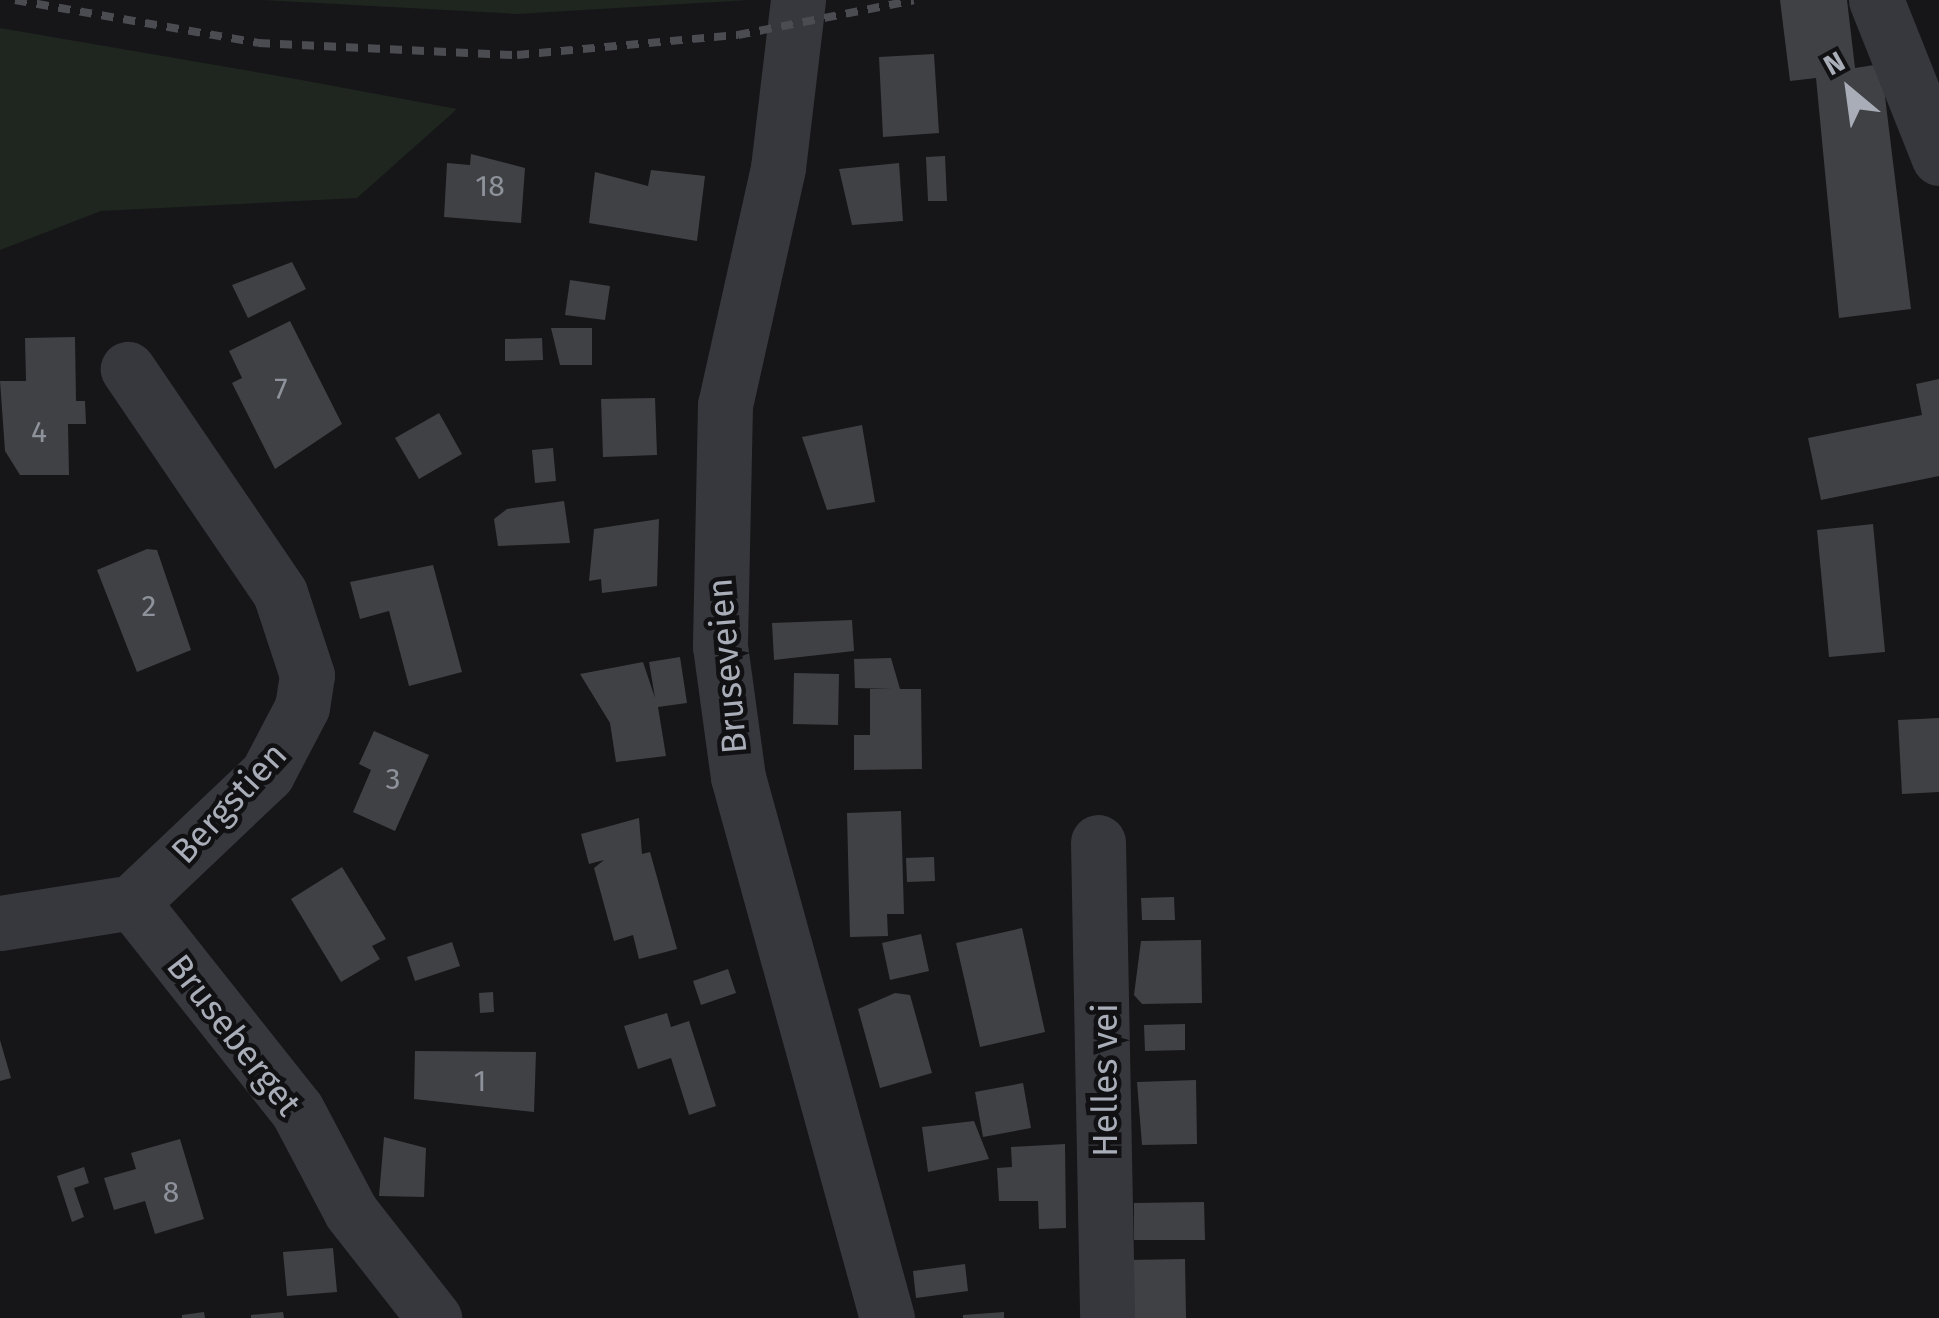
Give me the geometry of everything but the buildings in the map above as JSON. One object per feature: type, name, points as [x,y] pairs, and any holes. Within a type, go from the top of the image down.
[{"type":"street","name":"Bruseveien","points":[[798,0],[778,168],[725,405],[720,646],[738,777],[887,1318]]},
{"type":"street","points":[[1876,0],[1939,158]]},
{"type":"street","name":"Bergstien","points":[[128,369],[260,556],[307,674],[288,744],[267,774],[132,902]]},
{"type":"street","name":"Helles vei","points":[[1098,842],[1107,1318]]},
{"type":"street","points":[[0,923],[132,902]]},
{"type":"street","name":"Bruseberget","points":[[132,902],[297,1110],[351,1212],[434,1318]]},
{"type":"shaded area","points":[[263,0],[749,0],[517,14]]},
{"type":"shaded area","points":[[0,28],[457,109],[357,198],[101,211],[0,250]]},
{"type":"railway","points":[[15,0],[258,43],[517,55],[738,35],[914,0]]}]
